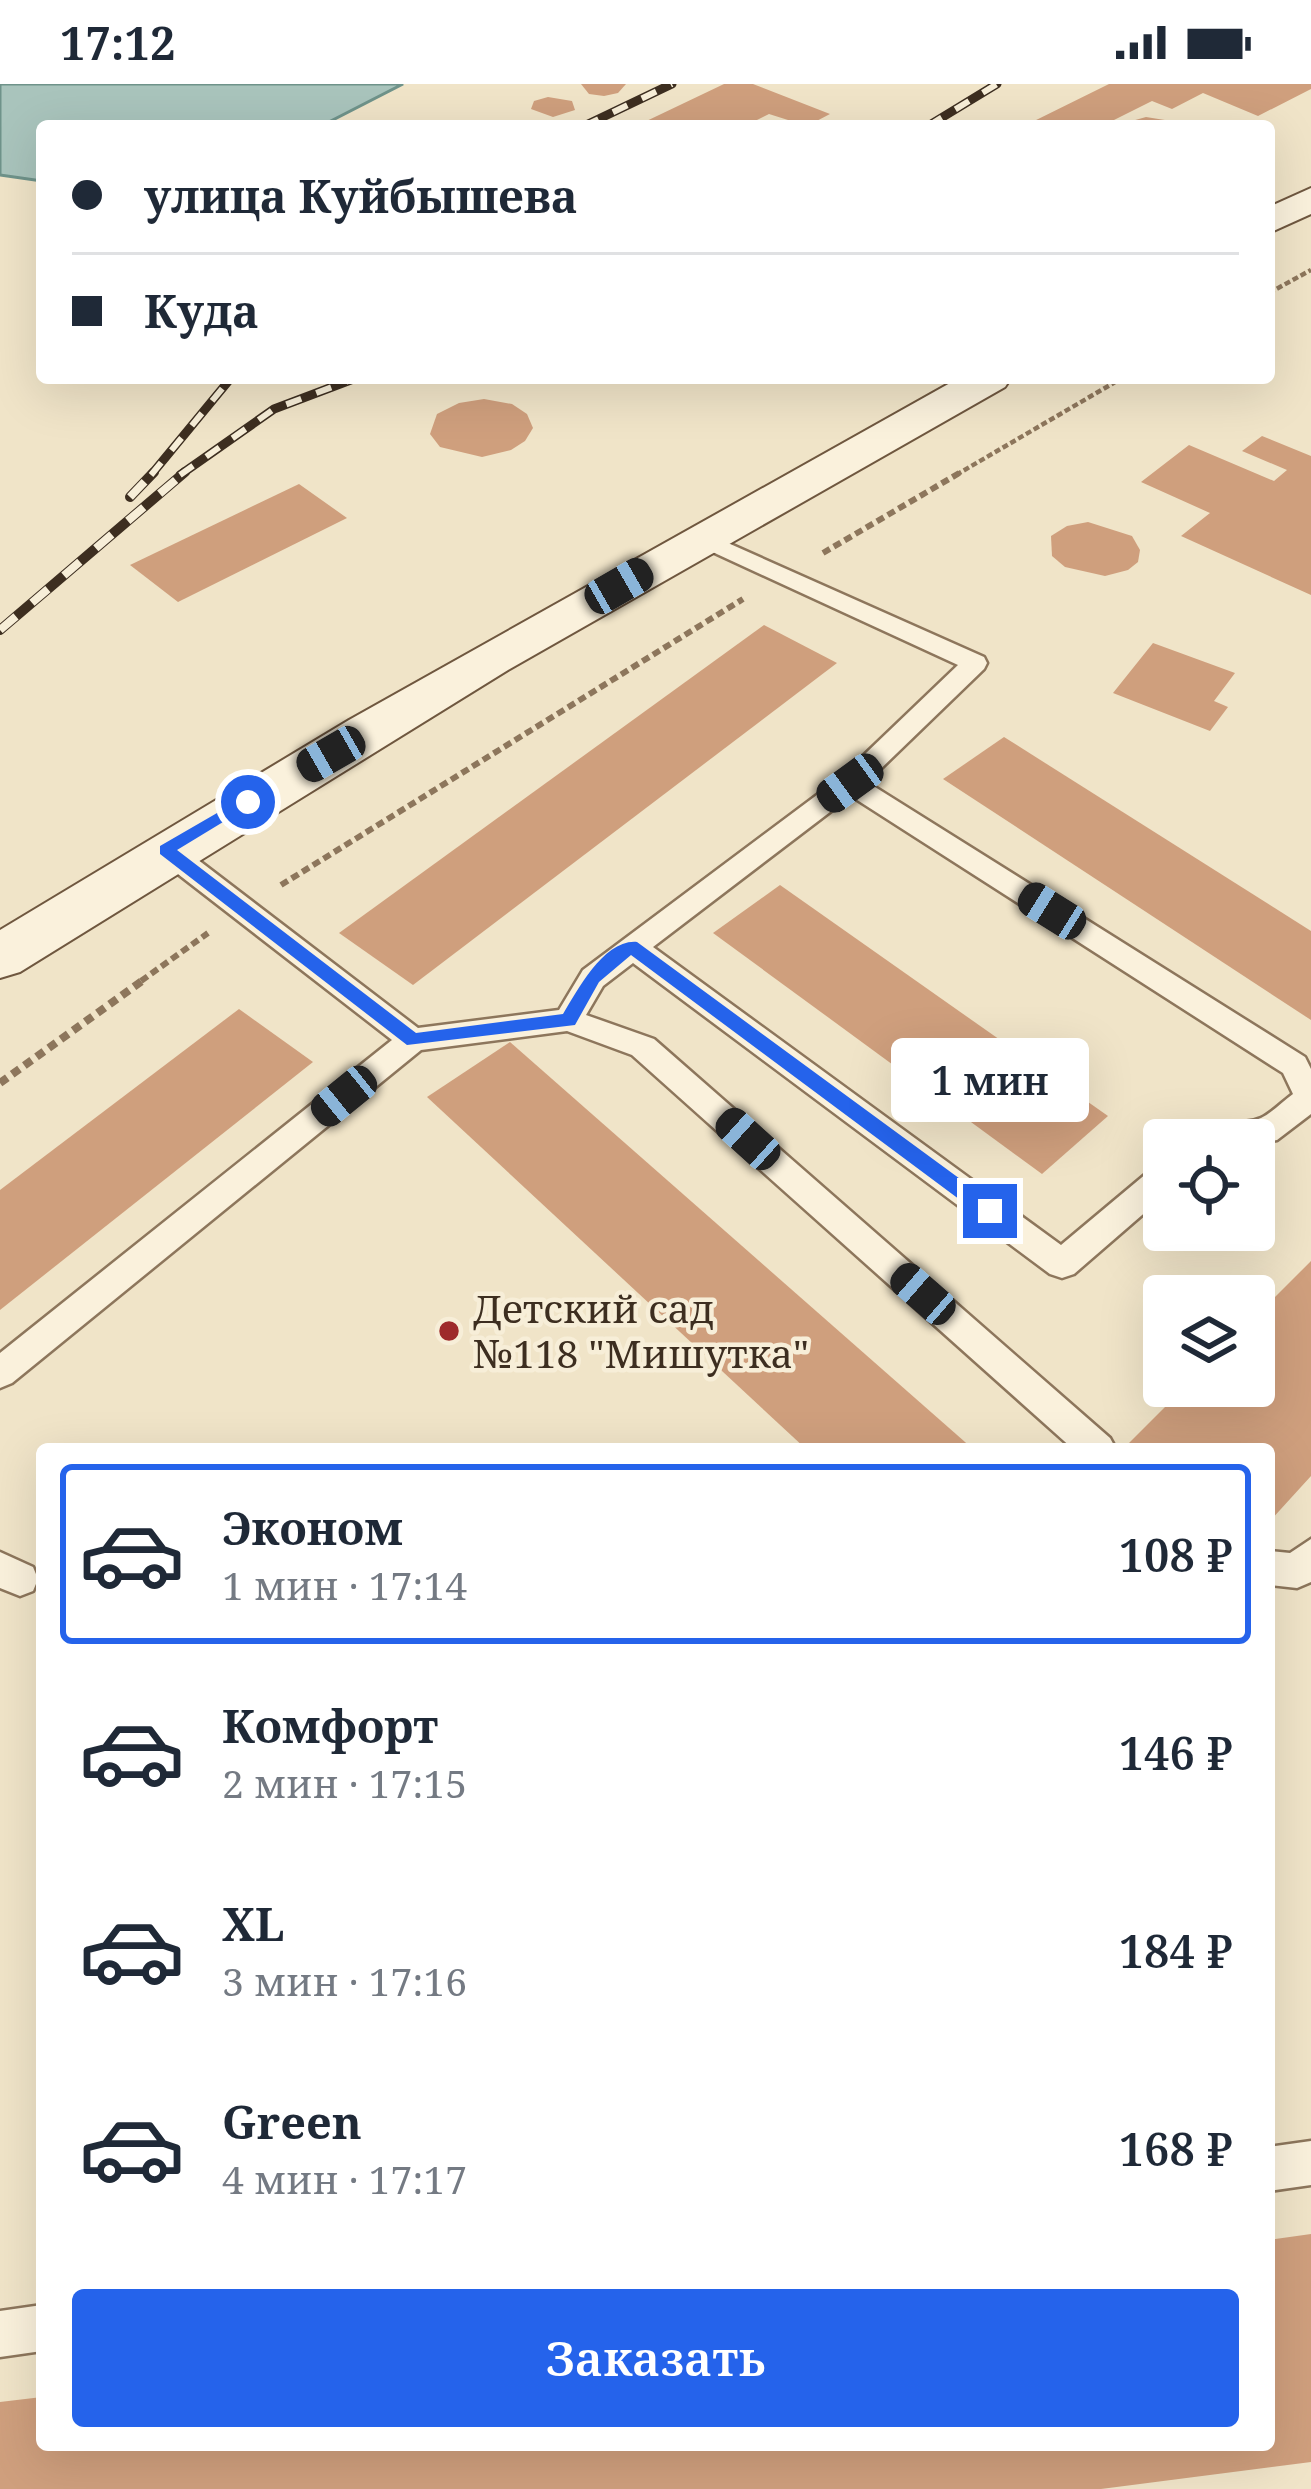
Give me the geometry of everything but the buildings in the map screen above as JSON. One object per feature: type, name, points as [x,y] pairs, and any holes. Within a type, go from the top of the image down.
[{"type":"main road","points":[[1275,219],[1311,199]]},
{"type":"main road","points":[[0,957],[166,850],[701,538],[979,384]]},
{"type":"lane","points":[[568,1020],[593,978],[850,783],[975,663],[701,538]]},
{"type":"lane","points":[[850,783],[1294,1065],[1310,1098],[1275,1124]]},
{"type":"lane","points":[[166,850],[413,1040]]},
{"type":"lane","points":[[631,946],[1062,1264],[1143,1195]]},
{"type":"lane","points":[[0,1373],[413,1040],[568,1020],[643,1047],[1091,1443]]},
{"type":"lane","points":[[1275,1569],[1298,1571],[1311,1556]]},
{"type":"lane","points":[[1275,2168],[1311,2163]]},
{"type":"lane","points":[[0,2334],[36,2329]]},
{"type":"path","points":[[1275,290],[1311,270]]},
{"type":"path","points":[[816,557],[1112,384]]},
{"type":"path","points":[[0,1083],[242,909],[754,592]]},
{"type":"water","points":[[0,84],[403,84],[333,120],[36,120],[36,180],[0,175]]},
{"type":"railway","points":[[597,120],[672,84]]},
{"type":"railway","points":[[938,120],[997,84]]},
{"type":"railway","points":[[151,475],[226,384]]},
{"type":"railway","points":[[180,475],[274,409],[340,384]]},
{"type":"railway","points":[[130,497],[154,472]]},
{"type":"railway","points":[[0,630],[185,472]]},
{"type":"place","name":"Детский сад №118 \"Мишутка\"","points":[[449,1331]]},
{"type":"route","points":[[248,802],[166,850],[413,1040],[568,1020],[593,978],[631,946],[990,1211]]}]
